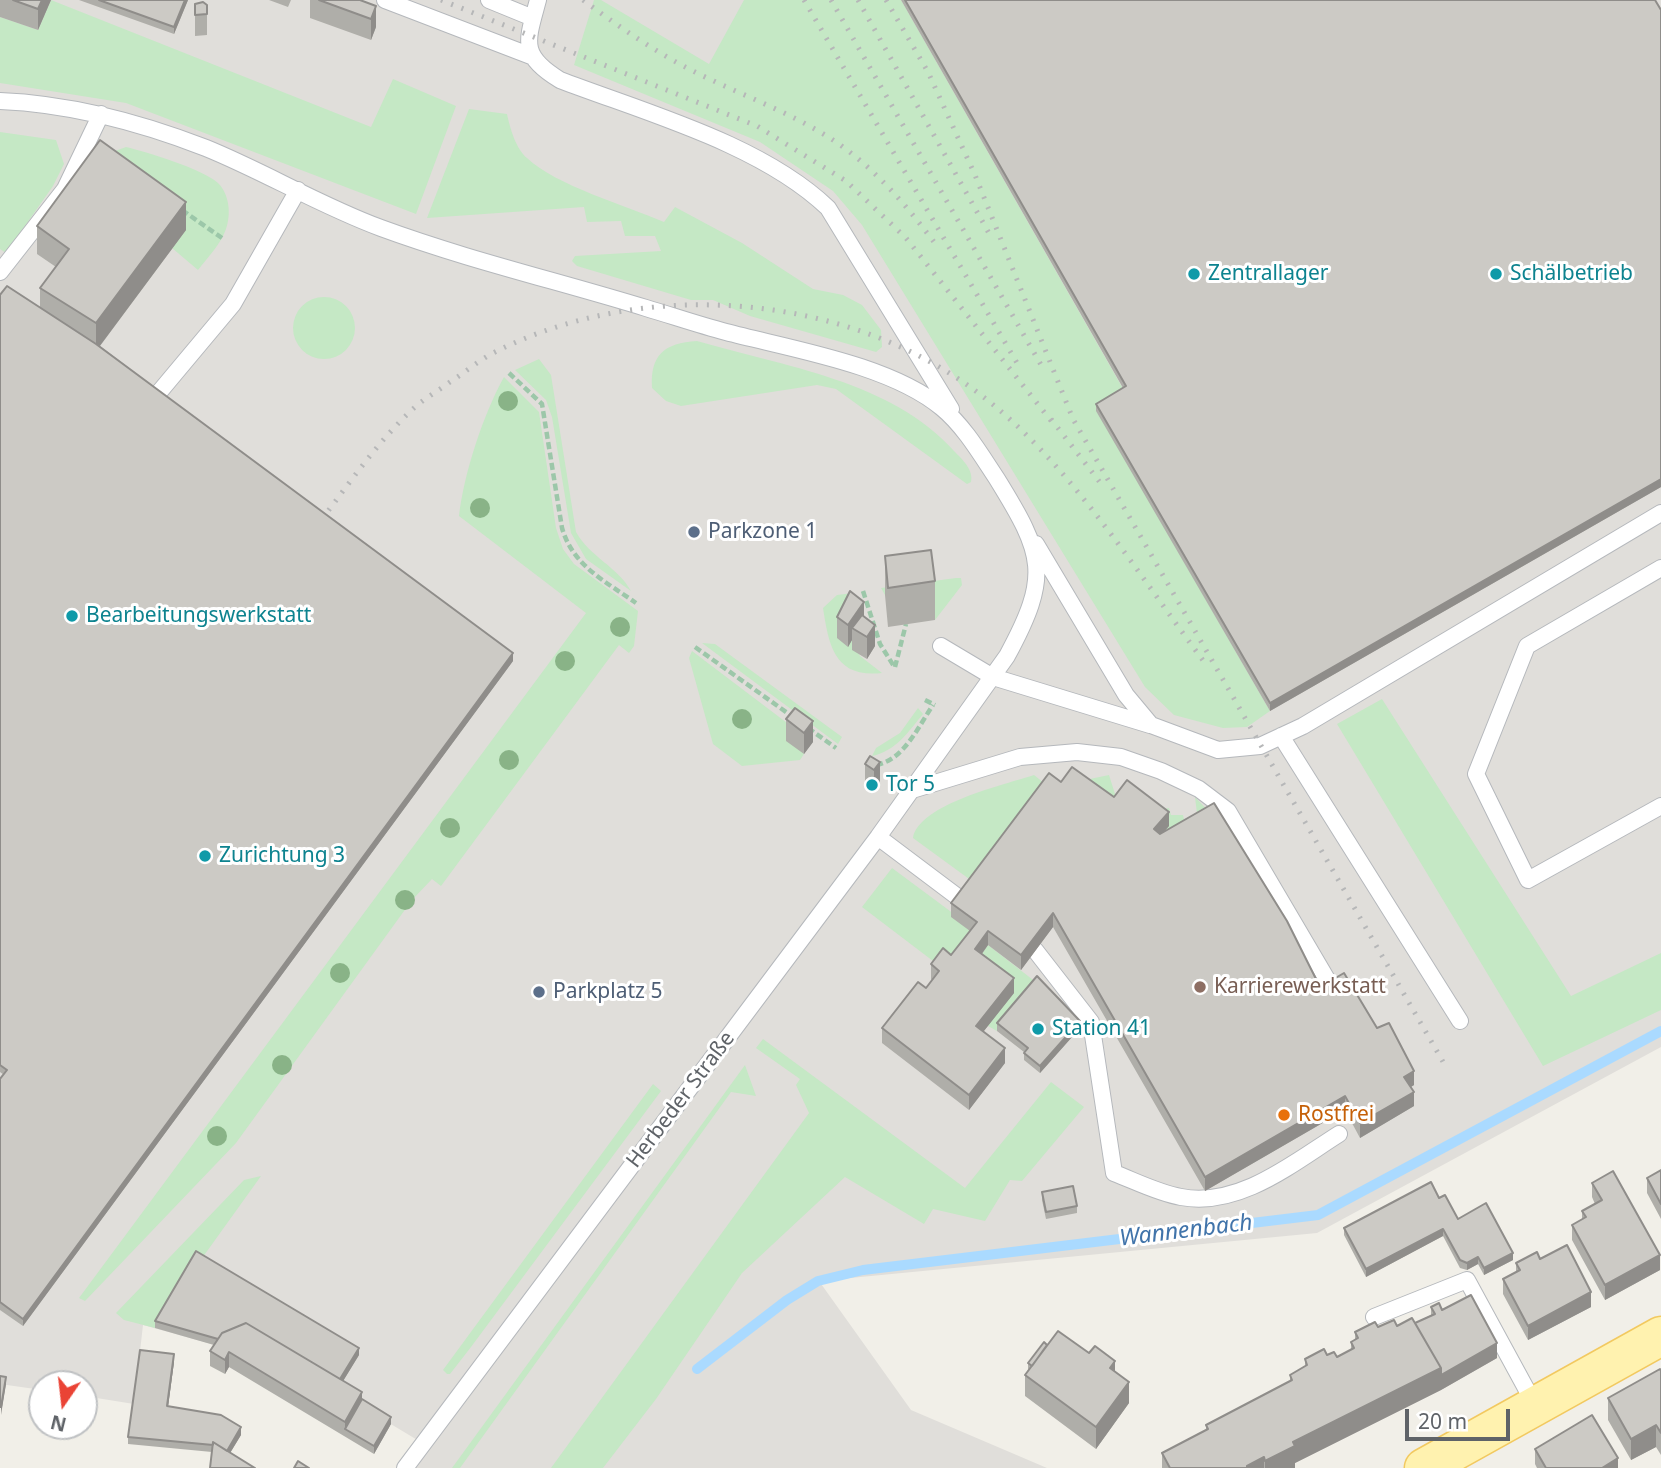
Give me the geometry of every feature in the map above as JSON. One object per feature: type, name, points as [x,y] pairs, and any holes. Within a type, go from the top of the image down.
[{"type":"main road","points":[[1424,1468],[1661,1336]]},
{"type":"lane","points":[[386,0],[531,56]]},
{"type":"lane","points":[[489,0],[533,18]]},
{"type":"lane","points":[[538,0],[527,41],[531,56],[539,67],[559,80],[750,154],[807,188],[828,208],[966,435],[1028,530],[1126,695],[1151,725]]},
{"type":"lane","points":[[0,101],[68,107],[101,114],[207,149],[380,228],[518,272],[876,372],[918,390],[944,409],[966,435]]},
{"type":"lane","points":[[0,272],[65,189],[101,114]]},
{"type":"lane","points":[[156,396],[233,304],[298,190]]},
{"type":"lane","points":[[941,646],[993,677],[1151,725],[1218,750],[1260,746],[1661,513]]},
{"type":"lane","name":"Herbeder Straße","points":[[405,1468],[878,837],[993,677],[1025,624],[1036,586],[1036,558],[1028,530]]},
{"type":"lane","points":[[1661,568],[1527,646],[1476,774],[1528,880],[1661,806]]},
{"type":"lane","points":[[1281,736],[1460,1021]]},
{"type":"lane","points":[[912,790],[1020,757],[1077,752],[1121,757],[1161,771],[1199,789],[1228,811],[1328,981]]},
{"type":"lane","points":[[878,837],[963,901]]},
{"type":"lane","points":[[1035,950],[1091,1022],[1114,1174],[1181,1197],[1219,1198],[1264,1181],[1339,1134]]},
{"type":"lane","points":[[1374,1317],[1467,1280],[1536,1407]]},
{"type":"path","points":[[180,208],[222,237]]},
{"type":"path","points":[[509,373],[542,404],[568,547],[579,563],[636,603]]},
{"type":"path","points":[[863,591],[880,644],[895,668],[906,624]]},
{"type":"path","points":[[695,646],[836,748]]},
{"type":"path","points":[[868,767],[887,763],[904,748],[933,705]]},
{"type":"shaded area","points":[[0,0],[1661,0],[1661,1047],[1317,1233],[819,1281],[911,1410],[1047,1468],[406,1468],[419,1441],[246,1337],[222,1347],[143,1325],[134,1404],[98,1398],[98,1370],[28,1370],[28,1388],[0,1384]]},
{"type":"green space","points":[[51,0],[371,127],[393,79],[456,106],[416,214],[126,103],[0,83],[0,17],[38,30]]},
{"type":"green space","points":[[594,0],[601,0],[709,64],[744,0],[901,0],[1126,394],[1097,411],[1270,711],[1247,727],[1223,728],[1174,715],[1145,687],[862,225],[833,191],[760,142],[574,65]]},
{"type":"green space","points":[[469,109],[507,114],[514,138],[523,154],[555,177],[664,222],[675,207],[742,243],[813,289],[843,295],[862,305],[881,330],[882,347],[876,352],[750,316],[713,300],[691,300],[577,266],[572,261],[575,256],[661,251],[655,236],[625,236],[621,221],[587,222],[584,207],[427,218]]},
{"type":"green space","points":[[0,132],[56,140],[64,164],[53,186],[6,253],[0,249]]},
{"type":"green space","points":[[126,147],[188,167],[211,178],[225,193],[229,218],[224,235],[198,270],[172,248],[107,154]]},
{"type":"green space","points":[[318,297],[330,297],[346,306],[353,316],[353,340],[346,350],[330,359],[318,359],[307,354],[298,345],[293,334],[293,322],[298,311],[307,302]]},
{"type":"green space","points":[[697,341],[834,379],[900,408],[929,427],[960,458],[969,469],[971,482],[967,484],[836,389],[817,385],[681,406],[666,401],[652,388],[657,359],[668,348]]},
{"type":"green space","points":[[539,359],[551,375],[576,532],[589,548],[619,575],[631,591],[586,559],[571,533],[552,417],[546,400],[515,370]]},
{"type":"green space","points":[[504,377],[539,412],[556,528],[563,549],[574,564],[638,611],[634,646],[629,653],[619,645],[441,886],[432,879],[412,900],[236,1143],[85,1301],[79,1298],[586,613],[459,516],[465,481],[476,445]]},
{"type":"green space","points":[[961,578],[962,585],[935,620],[931,588],[885,595],[881,588]]},
{"type":"green space","points":[[853,593],[854,606],[844,624],[860,656],[882,673],[866,673],[844,665],[832,647],[823,608],[837,595]]},
{"type":"green space","points":[[702,643],[715,644],[842,737],[838,744]]},
{"type":"green space","points":[[692,651],[795,729],[804,754],[800,760],[742,766],[713,744],[689,658]]},
{"type":"green space","points":[[1382,699],[1571,996],[1661,953],[1661,1010],[1543,1066],[1337,724]]},
{"type":"green space","points":[[918,708],[923,714],[901,740],[888,750],[872,756],[876,748],[900,733]]},
{"type":"green space","points":[[1072,771],[1085,780],[1109,775],[1115,794],[1127,793],[1132,797],[1139,796],[1143,803],[1154,801],[1157,810],[1169,808],[1171,815],[1183,815],[1185,824],[1198,822],[1195,797],[1214,817],[1160,849],[1154,843],[1168,826],[1127,795],[1114,812],[1072,782],[1068,773]]},
{"type":"green space","points":[[1034,775],[1049,787],[976,884],[913,838],[919,826],[930,815],[946,806],[984,790]]},
{"type":"green space","points":[[892,868],[954,914],[977,936],[943,963],[933,961],[862,907]]},
{"type":"green space","points":[[988,945],[1037,983],[997,1031],[988,1026],[975,963]]},
{"type":"green space","points":[[763,1039],[965,1188],[1051,1082],[1084,1107],[1022,1181],[1010,1180],[985,1221],[933,1209],[924,1224],[845,1177],[742,1273],[656,1399],[603,1468],[551,1468],[809,1113],[796,1085],[800,1079],[756,1048]]},
{"type":"green space","points":[[745,1065],[756,1096],[731,1092],[460,1468],[452,1468]]},
{"type":"green space","points":[[653,1084],[661,1091],[471,1347],[450,1374],[447,1374],[443,1370]]},
{"type":"green space","points":[[261,1176],[200,1261],[196,1259],[155,1328],[124,1320],[116,1313],[244,1180]]},
{"type":"building","points":[[13,0],[42,0],[38,9]]},
{"type":"building","points":[[99,0],[185,0],[174,27]]},
{"type":"building","points":[[319,0],[360,0],[376,6],[371,19]]},
{"type":"building","points":[[905,0],[1655,0],[1661,10],[1661,479],[1270,703],[1096,404],[1126,386]]},
{"type":"building","points":[[203,2],[207,5],[207,14],[195,15],[195,4]]},
{"type":"building","points":[[100,140],[186,202],[96,323],[40,288],[69,249],[37,226]]},
{"type":"building","name":"Zurichtung 3","points":[[7,286],[96,344],[513,653],[23,1319],[0,1302],[0,1079],[7,1070],[0,1065],[0,295]]},
{"type":"building","points":[[931,550],[935,581],[888,588],[885,556]]},
{"type":"building","points":[[850,591],[864,602],[848,625],[837,617]]},
{"type":"building","points":[[862,615],[875,625],[867,637],[852,628]]},
{"type":"building","points":[[795,708],[813,721],[804,733],[786,719]]},
{"type":"building","points":[[870,756],[880,762],[874,770],[865,764]]},
{"type":"building","name":"Karrierewerkstatt","points":[[1072,767],[1114,797],[1127,780],[1169,812],[1154,829],[1160,834],[1214,803],[1287,921],[1320,987],[1344,973],[1377,1028],[1389,1023],[1414,1071],[1404,1077],[1414,1092],[1360,1123],[1345,1096],[1205,1177],[1053,913],[1021,955],[988,931],[975,949],[1014,978],[976,1026],[1005,1048],[969,1095],[882,1028],[918,982],[926,988],[939,971],[931,964],[943,948],[951,955],[977,922],[951,903],[1049,773],[1061,782]]},
{"type":"building","name":"Station 41","points":[[1037,976],[1080,1021],[1040,1066],[1024,1053],[1028,1048],[997,1023]]},
{"type":"building","points":[[1661,1170],[1661,1204],[1647,1178]]},
{"type":"building","points":[[1613,1171],[1660,1255],[1605,1285],[1572,1225],[1586,1217],[1582,1211],[1602,1200],[1592,1183]]},
{"type":"building","points":[[1431,1182],[1439,1198],[1445,1195],[1458,1219],[1486,1203],[1513,1253],[1484,1268],[1478,1257],[1467,1263],[1460,1260],[1443,1229],[1366,1269],[1344,1228]]},
{"type":"building","points":[[1073,1186],[1077,1206],[1046,1212],[1042,1192]]},
{"type":"building","points":[[1567,1245],[1591,1292],[1528,1326],[1503,1279],[1520,1270],[1516,1263],[1537,1252],[1540,1259]]},
{"type":"building","points":[[196,1251],[359,1348],[340,1379],[246,1323],[222,1333],[218,1339],[155,1321]]},
{"type":"building","points":[[1471,1295],[1497,1343],[1441,1375],[1441,1368],[1415,1323],[1435,1314],[1431,1307],[1439,1303],[1442,1310]]},
{"type":"building","points":[[1412,1318],[1441,1368],[1293,1442],[1295,1446],[1265,1461],[1264,1457],[1247,1468],[1170,1468],[1162,1453],[1208,1429],[1206,1425],[1292,1380],[1290,1375],[1307,1365],[1305,1359],[1324,1349],[1327,1355],[1334,1352],[1337,1357],[1354,1348],[1351,1342],[1358,1338],[1355,1332],[1375,1322],[1378,1327],[1394,1320],[1397,1326]]},
{"type":"building","points":[[246,1323],[362,1392],[345,1422],[229,1352],[225,1360],[210,1351],[222,1333]]},
{"type":"building","points":[[1058,1331],[1089,1353],[1095,1346],[1115,1361],[1110,1368],[1129,1382],[1096,1427],[1025,1375]]},
{"type":"building","points":[[1044,1342],[1047,1345],[1032,1366],[1028,1363]]},
{"type":"building","points":[[140,1350],[174,1354],[167,1406],[221,1415],[241,1427],[227,1451],[213,1442],[213,1445],[128,1437]]},
{"type":"building","points":[[1660,1369],[1661,1433],[1656,1425],[1631,1439],[1608,1398]]},
{"type":"building","points":[[0,1376],[6,1377],[1,1407],[0,1407]]},
{"type":"building","points":[[362,1399],[391,1417],[374,1446],[345,1429]]},
{"type":"building","points":[[1592,1415],[1618,1458],[1602,1468],[1546,1468],[1535,1449]]},
{"type":"building","points":[[213,1442],[255,1468],[210,1468]]},
{"type":"building","points":[[298,1461],[309,1468],[294,1468]]},
{"type":"waterway","name":"Wannenbach","points":[[697,1369],[787,1300],[818,1281],[863,1270],[1318,1215],[1661,1031]]},
{"type":"railway","points":[[441,0],[757,126],[846,181],[906,238],[1056,427]]},
{"type":"railway","points":[[583,0],[680,64],[783,112],[833,140],[890,188],[937,246]]},
{"type":"railway","points":[[804,0],[1020,368]]},
{"type":"railway","points":[[831,0],[1044,370]]},
{"type":"railway","points":[[858,0],[990,235]]},
{"type":"railway","points":[[886,0],[928,72],[975,175],[1073,419],[1446,1067]]},
{"type":"railway","points":[[322,519],[377,447],[418,404],[491,354],[549,329],[611,313],[675,306],[739,306],[803,315],[865,333],[923,358],[977,392],[1010,419],[1041,450],[1100,519],[1205,663]]},
{"type":"railway","points":[[1051,419],[1102,485]]},
{"type":"place","name":"Zentrallager","points":[[1194,274]]},
{"type":"place","name":"Schälbetrieb","points":[[1496,274]]},
{"type":"place","name":"Parkzone 1","points":[[694,532]]},
{"type":"place","name":"Bearbeitungswerkstatt","points":[[72,616]]},
{"type":"place","name":"Tor 5","points":[[872,785]]},
{"type":"place","name":"Zurichtung 3","points":[[205,856]]},
{"type":"place","name":"Karrierewerkstatt","points":[[1200,987]]},
{"type":"place","name":"Parkplatz 5","points":[[539,992]]},
{"type":"place","name":"Station 41","points":[[1038,1029]]},
{"type":"place","name":"Rostfrei","points":[[1284,1115]]}]
